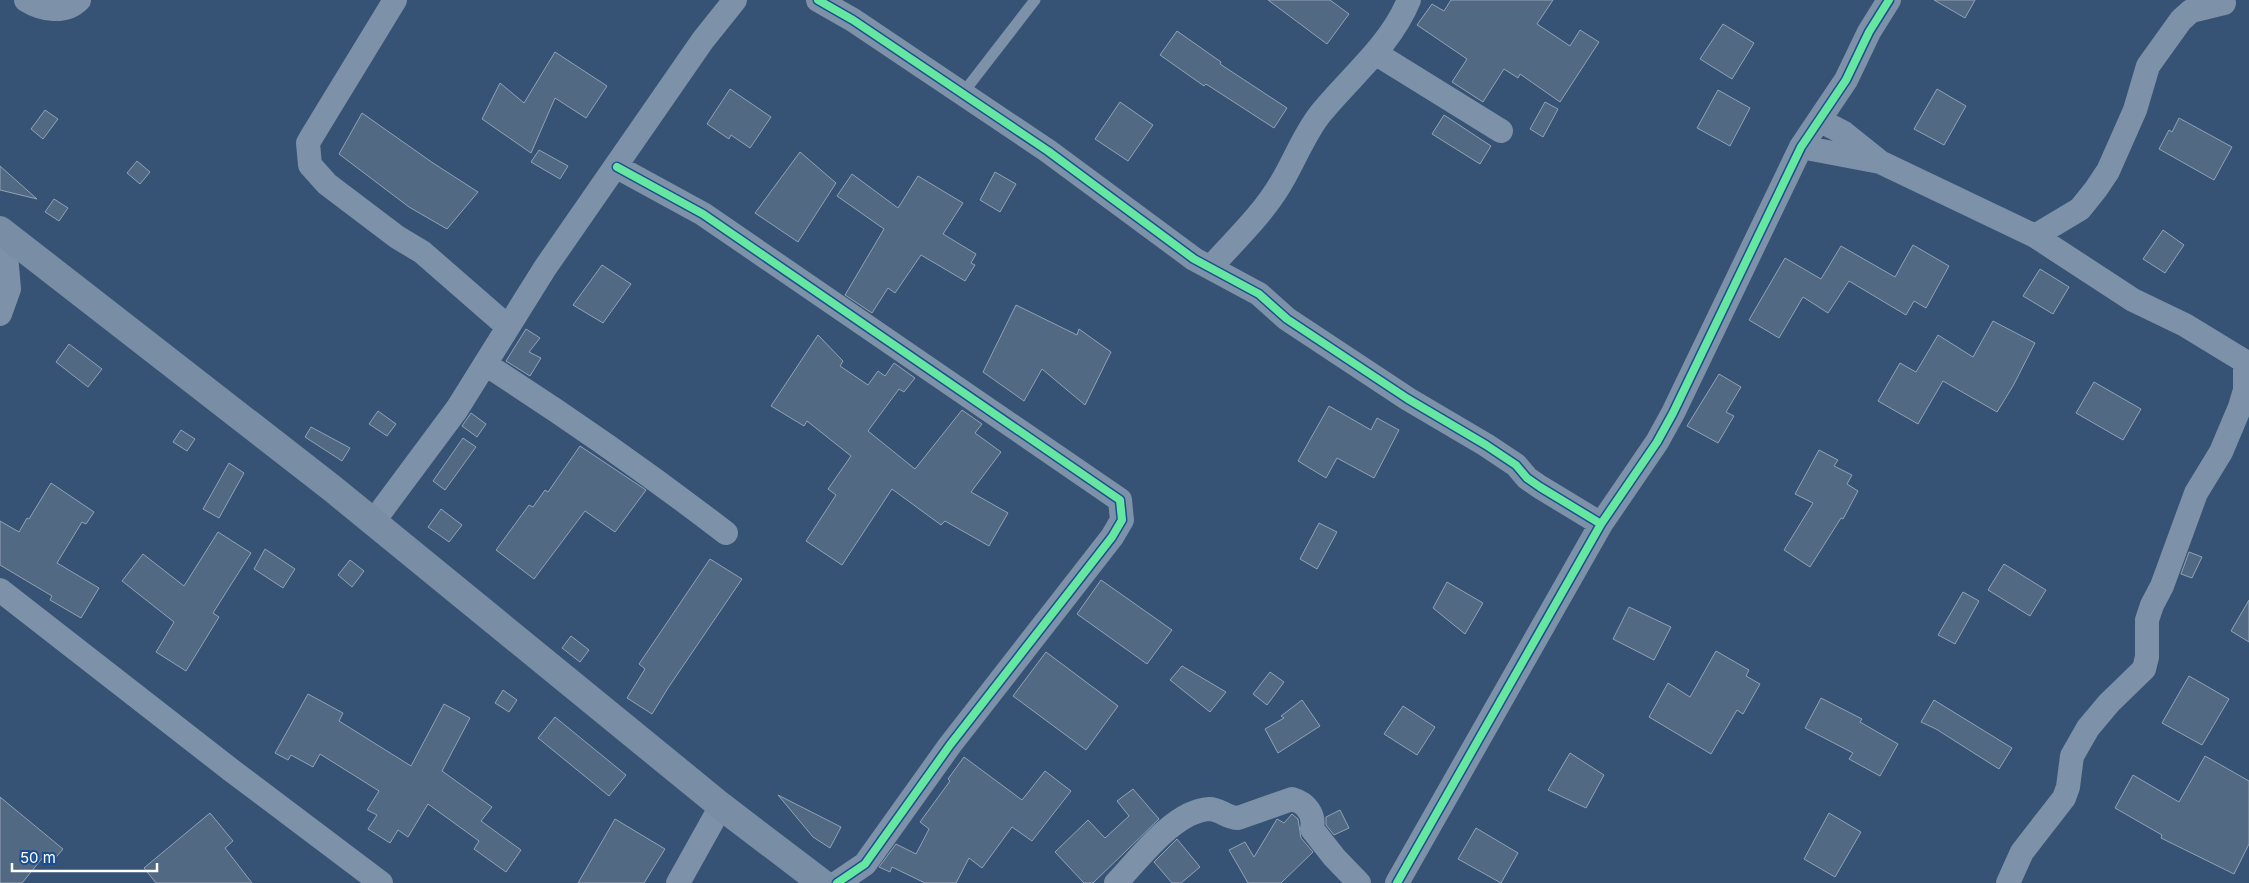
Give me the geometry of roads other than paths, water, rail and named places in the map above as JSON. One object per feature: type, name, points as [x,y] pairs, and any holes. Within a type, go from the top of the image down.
[{"type":"main road","points":[[2,231],[373,522],[721,806],[822,883]]},
{"type":"street","points":[[26,0],[33,4],[58,10],[75,4],[79,0]]},
{"type":"street","points":[[395,0],[308,143],[310,164],[327,184],[398,237],[422,252],[508,327]]},
{"type":"street","points":[[373,522],[456,409],[545,268],[617,167],[703,40],[735,0]]},
{"type":"street","points":[[818,0],[853,20],[963,93],[1063,162],[1194,259],[1259,294],[1287,319],[1408,399],[1516,464],[1527,478],[1601,524]]},
{"type":"street","points":[[1211,267],[1264,209],[1281,183],[1312,125],[1375,53],[1398,23],[1408,0]]},
{"type":"street","points":[[1397,883],[1601,524],[1657,442],[1673,413],[1801,147],[1846,80],[1869,32],[1890,0]]},
{"type":"street","points":[[2035,236],[2080,209],[2096,189],[2108,171],[2134,110],[2148,66],[2181,20],[2191,11],[2224,3]]},
{"type":"street","points":[[1375,53],[1501,131]]},
{"type":"street","points":[[1819,120],[1844,133],[1880,162],[2035,236],[2133,300],[2185,325],[2247,363],[2245,390],[2240,407],[2221,452],[2196,493],[2162,586],[2152,604],[2147,620],[2147,657],[2144,669],[2088,728],[2072,756],[2068,787],[2064,798],[2022,852],[2008,883]]},
{"type":"street","points":[[1801,147],[1880,162]]},
{"type":"street","points":[[617,167],[703,214],[1120,500],[1122,520],[1112,537],[950,745],[865,864],[837,883]]},
{"type":"street","points":[[0,314],[9,289],[2,231]]},
{"type":"street","points":[[485,364],[557,409],[636,464],[726,533]]},
{"type":"street","points":[[0,590],[380,883]]},
{"type":"street","points":[[1116,883],[1175,823],[1192,813],[1215,809],[1231,818],[1238,818],[1292,799],[1298,801],[1312,813],[1314,820],[1312,829],[1334,857],[1360,883]]},
{"type":"street","points":[[678,883],[721,806]]},
{"type":"lane","points":[[963,93],[1035,0]]}]
